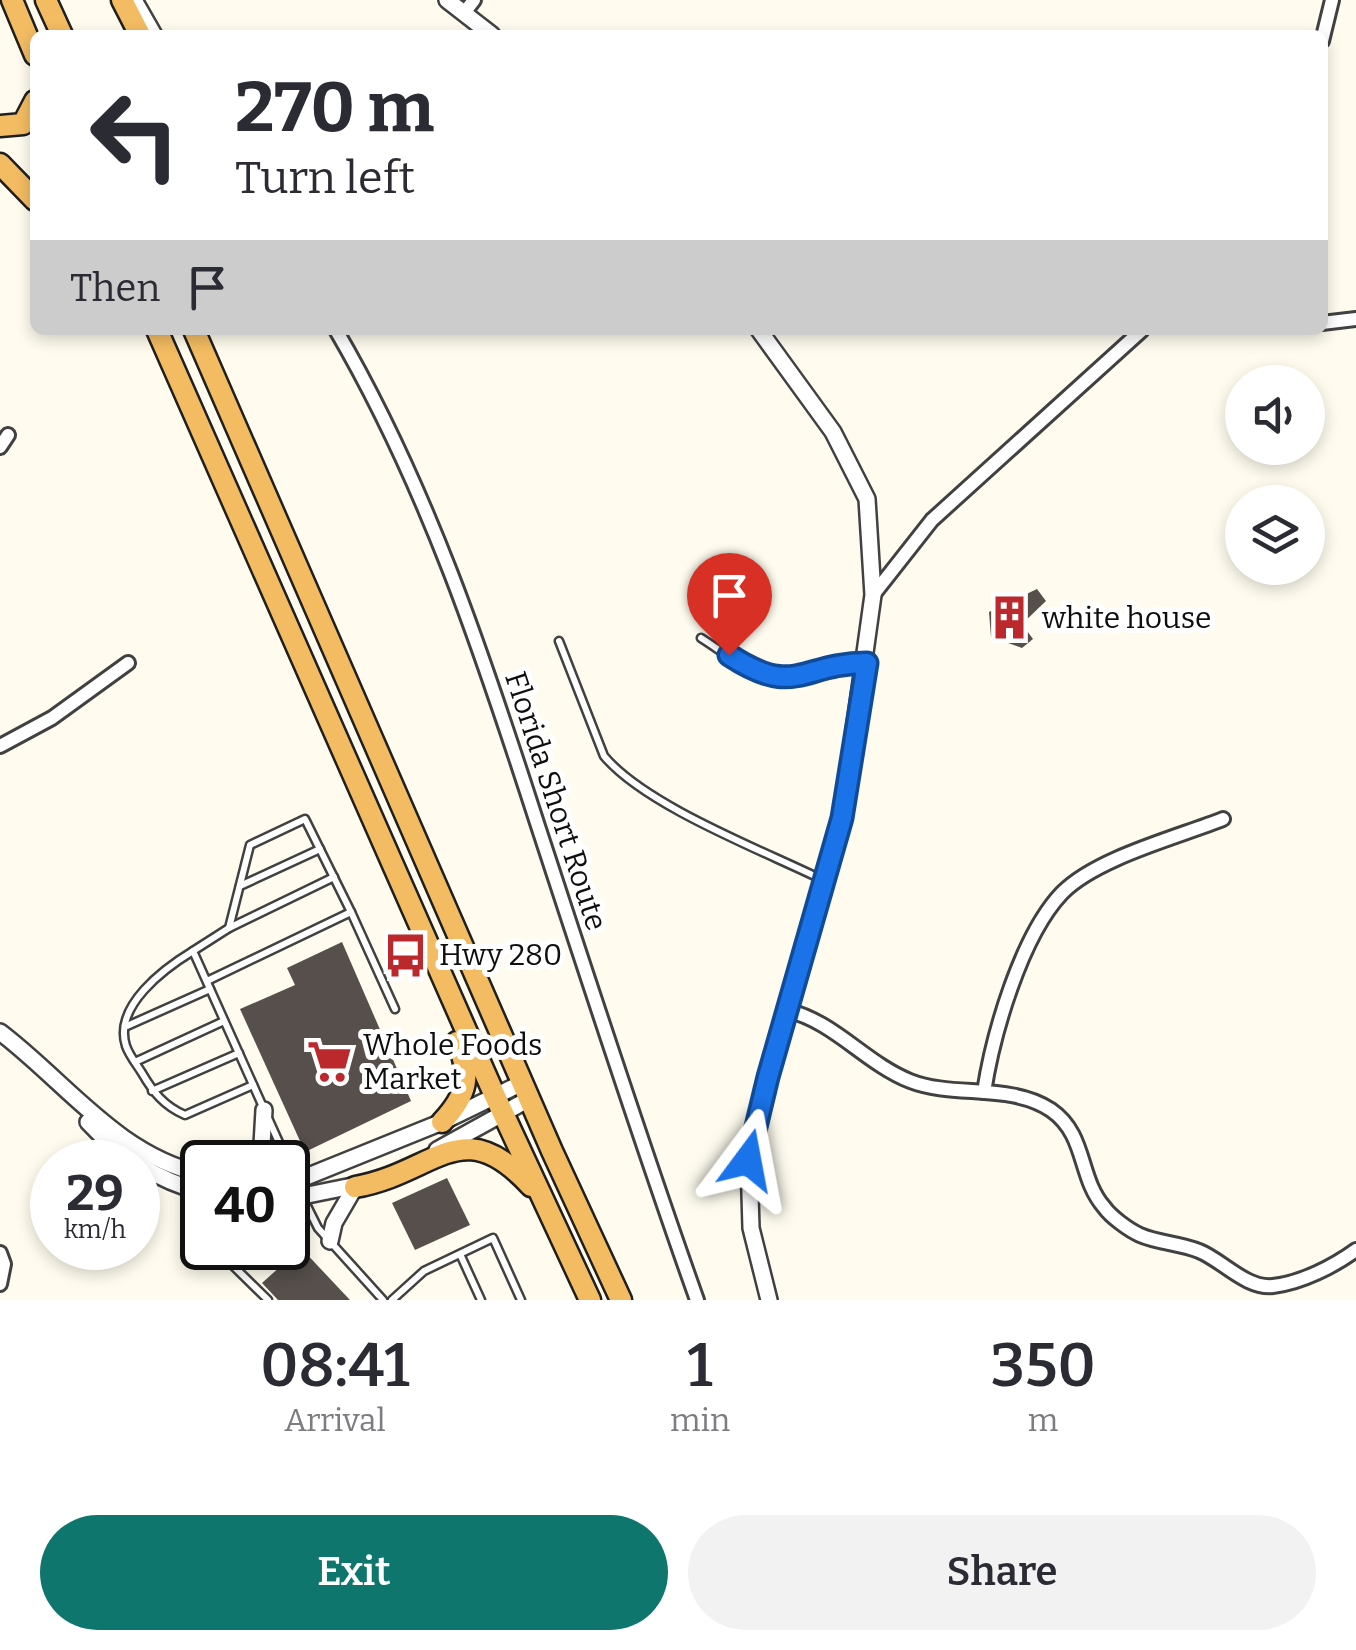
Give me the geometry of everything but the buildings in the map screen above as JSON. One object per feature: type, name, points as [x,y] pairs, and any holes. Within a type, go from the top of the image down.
[{"type":"highway","points":[[12,0],[30,44]]},
{"type":"highway","points":[[46,0],[60,30]]},
{"type":"highway","points":[[122,0],[137,30]]},
{"type":"highway","points":[[0,126],[22,124],[30,110]]},
{"type":"highway","points":[[0,164],[30,195]]},
{"type":"highway","points":[[147,335],[180,383]]},
{"type":"highway","points":[[159,335],[499,1105],[590,1300]]},
{"type":"highway","points":[[196,335],[621,1300]]},
{"type":"highway","points":[[208,335],[214,374]]},
{"type":"highway","points":[[442,1122],[464,1096],[468,1079],[440,1002],[444,979]]},
{"type":"highway","points":[[355,1187],[386,1182],[472,1146],[499,1155],[546,1202]]},
{"type":"street","points":[[134,0],[151,30]]},
{"type":"street","points":[[447,0],[469,6],[488,30]]},
{"type":"street","points":[[1325,30],[1332,0]]},
{"type":"street","points":[[1328,321],[1356,319]]},
{"type":"street","name":"Florida Short Route","points":[[339,335],[378,402],[413,477],[481,650],[697,1300]]},
{"type":"street","points":[[763,335],[833,432],[867,498],[874,595],[842,818],[786,1010],[748,1160],[752,1228],[769,1300]]},
{"type":"street","points":[[874,595],[932,520],[1136,335]]},
{"type":"street","points":[[0,746],[52,718],[128,662]]},
{"type":"street","points":[[984,1092],[989,1058],[1024,958],[1062,892],[1091,872],[1223,819]]},
{"type":"street","points":[[786,1010],[810,1016],[910,1081],[1046,1106],[1063,1120],[1082,1146],[1092,1188],[1104,1208],[1140,1235],[1199,1251],[1256,1284],[1273,1286],[1316,1272],[1356,1250]]},
{"type":"street","points":[[0,1032],[112,1132],[180,1169]]},
{"type":"street","points":[[26,1052],[104,1140],[167,1183],[180,1186]]},
{"type":"street","points":[[310,1196],[355,1187],[447,1145],[499,1105],[526,1091]]},
{"type":"street","points":[[310,1173],[442,1122],[499,1105]]},
{"type":"street","points":[[262,1140],[264,1110]]},
{"type":"street","points":[[330,1241],[334,1223],[355,1187]]},
{"type":"street","points":[[0,1253],[4,1264],[0,1284]]},
{"type":"lane","points":[[702,638],[756,673],[780,680],[799,679],[837,663],[867,663]]},
{"type":"lane","points":[[558,641],[604,756],[616,769],[686,812],[824,880]]},
{"type":"lane","points":[[229,928],[250,845],[305,818],[394,1009]]},
{"type":"lane","points":[[240,886],[320,849]]},
{"type":"lane","points":[[253,1085],[185,1115],[152,1092],[125,1044],[127,1026],[144,991],[162,970],[229,928],[334,877]]},
{"type":"lane","points":[[127,1026],[352,912]]},
{"type":"lane","points":[[193,950],[276,1140]]},
{"type":"lane","points":[[135,1062],[224,1020]]},
{"type":"lane","points":[[152,1092],[239,1053]]},
{"type":"lane","points":[[310,1216],[383,1300]]},
{"type":"lane","points":[[392,1300],[424,1271],[493,1238],[521,1300]]},
{"type":"lane","points":[[460,1254],[481,1300]]},
{"type":"lane","points":[[237,1270],[268,1300]]},
{"type":"place","name":"white house","points":[[1009,618]]},
{"type":"place","name":"Hwy 280","points":[[406,955]]},
{"type":"place","name":"Whole Foods Market","points":[[330,1062]]},
{"type":"route","points":[[729,655],[756,673],[780,680],[799,679],[837,663],[867,663],[842,818],[786,1010],[748,1160]]}]
